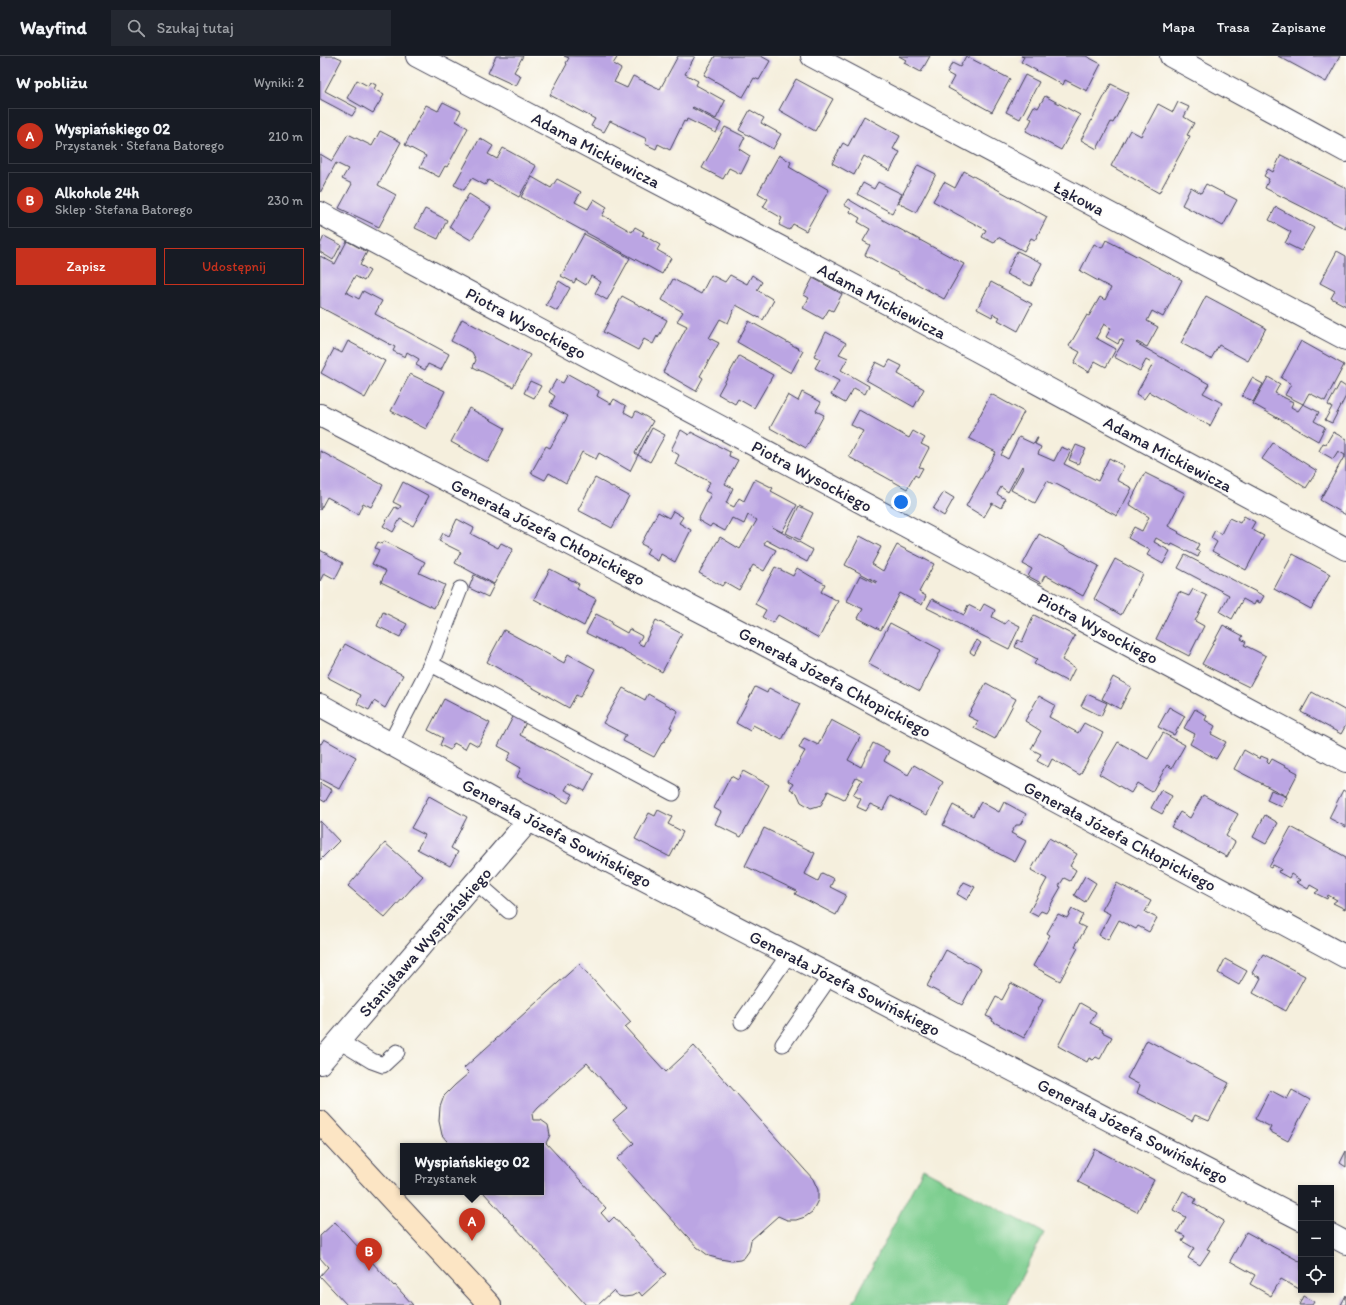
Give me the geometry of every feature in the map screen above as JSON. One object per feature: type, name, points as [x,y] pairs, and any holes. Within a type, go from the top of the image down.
[{"type":"street","name":"Adama Mickiewicza","points":[[417,56],[976,350],[1346,549]]},
{"type":"street","name":"Łąkowa","points":[[812,56],[1346,339]]},
{"type":"street","points":[[1171,56],[1346,151]]},
{"type":"street","name":"Piotra Wysockiego","points":[[320,213],[1346,761]]},
{"type":"street","name":"Generała Józefa Chłopickiego","points":[[320,415],[747,634],[1346,957]]},
{"type":"street","name":"Generała Józefa Sowińskiego","points":[[320,705],[529,820],[1298,1217]]},
{"type":"street","name":"Stanisława Wyspiańskiego","points":[[320,1063],[529,820]]},
{"type":"street","points":[[320,1122],[490,1305]]},
{"type":"street","points":[[1334,1237],[1346,1243]]},
{"type":"lane","points":[[390,744],[431,664],[460,589]]},
{"type":"lane","points":[[431,664],[673,793]]},
{"type":"lane","points":[[476,882],[509,911]]},
{"type":"lane","points":[[742,1022],[789,954]]},
{"type":"lane","points":[[783,1044],[831,976]]},
{"type":"lane","points":[[339,1041],[372,1061],[383,1065],[397,1052]]},
{"type":"green space","points":[[923,1169],[1044,1233],[1007,1305],[852,1305]]},
{"type":"building","points":[[320,56],[335,56],[342,59],[325,91],[357,108],[352,116],[320,99]]},
{"type":"building","points":[[496,56],[523,56],[514,72],[521,76],[516,86],[488,73]]},
{"type":"building","points":[[564,56],[618,56],[613,64],[621,69],[614,82],[627,88],[633,76],[660,89],[678,56],[695,56],[685,74],[698,81],[696,85],[725,101],[716,119],[693,107],[692,108],[721,123],[716,133],[687,119],[686,122],[684,121],[670,150],[658,144],[656,149],[645,144],[647,139],[610,121],[604,132],[591,126],[595,119],[550,95],[567,64],[566,63],[569,58]]},
{"type":"building","points":[[715,56],[761,56],[770,61],[759,80],[754,78],[743,97],[704,75]]},
{"type":"building","points":[[899,56],[930,56],[921,72],[904,63],[906,60]]},
{"type":"building","points":[[966,56],[1010,79],[992,112],[948,88],[954,77],[947,73],[952,63],[960,67]]},
{"type":"building","points":[[1021,56],[1086,56],[1101,64],[1087,91],[1065,80],[1063,85],[1021,62],[1024,57]]},
{"type":"building","points":[[1278,56],[1340,56],[1326,82]]},
{"type":"building","points":[[1025,75],[1039,82],[1020,119],[1006,112]]},
{"type":"building","points":[[796,79],[833,99],[815,131],[779,110]]},
{"type":"building","points":[[357,80],[368,86],[370,82],[376,85],[374,89],[384,95],[373,113],[347,98]]},
{"type":"building","points":[[1111,84],[1129,93],[1113,123],[1111,122],[1097,149],[1081,140]]},
{"type":"building","points":[[1045,96],[1080,115],[1061,150],[1026,131],[1032,119],[1028,117],[1034,106],[1038,108]]},
{"type":"building","points":[[443,102],[461,111],[456,121],[468,128],[447,167],[445,166],[439,177],[420,167],[426,156],[405,145],[426,105],[438,111]]},
{"type":"building","points":[[1178,102],[1189,107],[1184,117],[1194,123],[1187,135],[1190,136],[1159,193],[1111,166],[1130,130],[1141,136],[1158,104],[1173,112]]},
{"type":"building","points":[[750,110],[764,118],[761,123],[781,134],[773,149],[739,130]]},
{"type":"building","points":[[864,116],[900,136],[893,149],[900,152],[890,171],[864,156],[854,175],[832,163],[843,143],[848,146]]},
{"type":"building","points":[[725,127],[745,137],[739,149],[750,156],[741,174],[729,168],[723,179],[702,168]]},
{"type":"building","points":[[380,131],[401,142],[378,185],[396,195],[379,227],[339,208],[352,184],[342,179],[348,169],[336,163],[320,193],[320,154],[332,161],[348,134],[372,146]]},
{"type":"building","points":[[480,138],[493,146],[488,154],[497,159],[503,148],[536,166],[519,197],[488,180],[485,185],[472,178],[464,190],[454,185]]},
{"type":"building","points":[[779,155],[791,162],[789,167],[829,190],[806,231],[793,224],[789,230],[779,225],[782,218],[763,207],[768,199],[758,193]]},
{"type":"building","points":[[1281,155],[1346,188],[1346,229],[1265,188],[1269,179],[1264,176],[1268,169],[1273,172]]},
{"type":"building","points":[[918,165],[936,174],[916,212],[898,203]]},
{"type":"building","points":[[964,171],[1047,217],[1035,240],[1031,238],[1024,251],[998,237],[994,243],[982,237],[986,230],[933,201],[944,182],[955,188]]},
{"type":"building","points":[[532,177],[551,188],[557,179],[581,192],[575,202],[588,209],[594,199],[607,207],[602,216],[632,232],[635,227],[644,232],[642,236],[643,235],[660,245],[657,250],[671,258],[662,274],[521,197]]},
{"type":"building","points":[[878,182],[902,194],[892,213],[857,194],[863,183],[874,189]]},
{"type":"building","points":[[1206,184],[1237,200],[1223,226],[1182,205],[1191,187],[1201,193]]},
{"type":"building","points":[[469,194],[491,208],[471,240],[449,227]]},
{"type":"building","points":[[848,199],[883,220],[964,264],[944,299],[865,255],[870,245],[863,241],[870,229],[858,222],[860,218],[850,212],[851,209],[844,205]]},
{"type":"building","points":[[1276,207],[1314,228],[1301,251],[1285,243],[1291,232],[1269,220]]},
{"type":"building","points":[[425,209],[447,220],[438,239],[415,228]]},
{"type":"building","points":[[584,234],[630,258],[607,300],[595,293],[601,282],[591,276],[586,285],[576,279],[574,283],[561,276]]},
{"type":"building","points":[[324,236],[341,245],[333,260],[320,252],[320,245]]},
{"type":"building","points":[[1106,240],[1182,280],[1163,317],[1152,311],[1147,321],[1158,327],[1147,347],[1137,342],[1136,343],[1209,384],[1203,393],[1222,403],[1210,426],[1149,392],[1144,399],[1136,394],[1153,364],[1146,360],[1140,371],[1114,357],[1124,341],[1120,339],[1118,344],[1106,337],[1111,328],[1104,324],[1096,338],[1116,349],[1106,367],[1095,361],[1089,372],[1074,363],[1080,352],[1069,346],[1087,315],[1089,316],[1100,297],[1105,300],[1111,288],[1080,271],[1094,244],[1102,248]]},
{"type":"building","points":[[347,241],[367,252],[360,265],[370,271],[364,281],[355,276],[346,292],[359,299],[363,291],[382,301],[375,314],[449,354],[441,370],[428,364],[425,370],[416,365],[419,359],[407,352],[405,357],[393,351],[395,347],[320,307],[320,256],[335,264]]},
{"type":"building","points":[[1017,251],[1042,263],[1031,286],[1006,274]]},
{"type":"building","points":[[1337,251],[1346,256],[1346,306],[1331,298],[1335,291],[1320,283]]},
{"type":"building","points":[[711,275],[725,282],[730,275],[747,284],[752,275],[762,282],[757,290],[774,300],[763,320],[736,305],[728,323],[720,319],[709,338],[719,343],[700,376],[703,378],[696,391],[663,372],[687,326],[677,321],[683,312],[662,300],[673,279],[701,294]]},
{"type":"building","points":[[813,278],[842,294],[833,311],[829,309],[823,319],[803,308],[809,298],[804,295]]},
{"type":"building","points":[[559,281],[570,288],[557,311],[546,305]]},
{"type":"building","points":[[991,282],[1032,304],[1018,331],[998,320],[1000,317],[993,314],[992,317],[977,309]]},
{"type":"building","points":[[622,296],[667,320],[658,338],[657,336],[653,344],[644,339],[638,350],[603,332]]},
{"type":"building","points":[[1206,296],[1266,328],[1248,361],[1219,345],[1211,359],[1181,343]]},
{"type":"building","points":[[462,319],[530,355],[513,387],[473,367],[476,360],[472,352],[451,341]]},
{"type":"building","points":[[749,321],[803,351],[791,373],[737,342]]},
{"type":"building","points":[[826,332],[846,343],[839,354],[848,358],[841,370],[869,386],[865,394],[854,388],[845,403],[831,395],[839,381],[815,368],[820,359],[814,356]]},
{"type":"building","points":[[348,341],[385,361],[365,398],[321,373],[334,349],[342,353]]},
{"type":"building","points":[[1301,341],[1344,365],[1325,401],[1309,393],[1303,404],[1285,395],[1291,384],[1281,378]]},
{"type":"building","points":[[739,356],[773,375],[754,408],[738,399],[735,404],[718,394]]},
{"type":"building","points":[[890,360],[902,366],[898,374],[924,389],[914,407],[866,380],[876,362],[886,367]]},
{"type":"building","points":[[410,374],[445,391],[426,429],[391,411]]},
{"type":"building","points":[[568,374],[599,391],[597,396],[611,404],[614,399],[626,406],[624,412],[633,417],[636,411],[653,421],[635,453],[638,455],[630,471],[599,453],[596,459],[582,452],[566,483],[549,473],[545,480],[531,473],[546,446],[550,448],[568,416],[550,406],[555,396],[549,392],[556,380],[563,383]]},
{"type":"building","points":[[1268,377],[1280,384],[1275,393],[1293,402],[1291,407],[1298,411],[1303,404],[1319,412],[1314,421],[1325,427],[1318,441],[1253,404]]},
{"type":"building","points":[[1252,378],[1263,384],[1253,402],[1242,396]]},
{"type":"building","points":[[530,381],[541,386],[534,398],[524,393]]},
{"type":"building","points":[[1340,383],[1346,387],[1346,396],[1332,423],[1325,420],[1332,407],[1328,405]]},
{"type":"building","points":[[802,392],[821,402],[816,411],[824,415],[806,448],[770,428],[788,395],[798,401]]},
{"type":"building","points":[[991,394],[1024,412],[1001,455],[1008,459],[1019,437],[1034,444],[1038,438],[1035,444],[1041,447],[1038,454],[1054,461],[1061,447],[1071,451],[1064,464],[1098,481],[1109,458],[1124,466],[1117,480],[1132,488],[1117,516],[1054,483],[1053,484],[1047,481],[1035,503],[1011,490],[1023,468],[1022,466],[1008,492],[1001,487],[997,494],[1005,499],[1001,508],[992,503],[984,517],[966,506],[996,452],[969,438]]},
{"type":"building","points":[[469,408],[505,428],[488,462],[451,442]]},
{"type":"building","points":[[859,410],[909,438],[913,431],[925,438],[921,444],[929,448],[919,467],[923,468],[918,477],[915,475],[907,489],[849,457],[863,431],[851,425]]},
{"type":"building","points":[[652,428],[665,435],[650,462],[638,455]]},
{"type":"building","points":[[681,430],[689,435],[691,432],[730,452],[729,456],[738,460],[725,484],[733,488],[726,503],[734,507],[739,498],[744,501],[755,479],[773,488],[771,491],[797,505],[782,532],[772,527],[813,550],[807,562],[766,540],[764,544],[776,550],[764,571],[753,565],[739,590],[725,582],[722,586],[699,573],[720,537],[740,549],[757,520],[748,515],[744,524],[732,518],[725,531],[712,524],[710,527],[698,520],[711,494],[705,491],[710,482],[675,464],[679,455],[671,450]]},
{"type":"building","points":[[1333,432],[1346,439],[1346,515],[1320,500],[1345,455],[1338,451],[1333,459],[1319,451],[1323,443],[1326,444]]},
{"type":"building","points":[[1273,443],[1317,471],[1306,488],[1262,459]]},
{"type":"building","points":[[1076,445],[1086,449],[1078,464],[1069,460]]},
{"type":"building","points":[[320,451],[383,485],[371,507],[363,503],[358,514],[327,497],[320,510]]},
{"type":"building","points":[[1145,473],[1185,493],[1168,526],[1199,544],[1196,550],[1200,552],[1198,557],[1156,538],[1154,542],[1170,551],[1163,564],[1147,555],[1150,550],[1128,538],[1134,527],[1142,531],[1149,517],[1129,504]]},
{"type":"building","points":[[595,478],[629,496],[612,528],[578,510]]},
{"type":"building","points":[[403,482],[429,496],[413,526],[400,519],[393,532],[383,526],[395,507],[399,509],[401,506],[393,502]]},
{"type":"building","points":[[944,492],[954,498],[944,516],[933,509]]},
{"type":"building","points":[[799,506],[813,513],[800,540],[786,533]]},
{"type":"building","points":[[673,511],[683,517],[679,523],[691,530],[675,562],[661,554],[658,561],[646,554],[649,548],[641,544],[658,512],[669,518]]},
{"type":"building","points":[[1244,516],[1255,522],[1251,529],[1264,536],[1246,570],[1212,551],[1217,542],[1211,538],[1215,530],[1221,534],[1229,518],[1240,523]]},
{"type":"building","points":[[457,519],[474,528],[471,534],[498,548],[501,543],[513,549],[494,584],[455,563],[461,552],[439,541],[443,533],[449,536]]},
{"type":"building","points":[[1039,534],[1099,566],[1083,596],[1045,575],[1041,583],[1028,576],[1032,569],[1023,564]]},
{"type":"building","points":[[860,536],[881,547],[872,564],[883,571],[897,545],[934,564],[919,592],[926,596],[922,605],[900,593],[881,630],[858,618],[863,609],[847,601],[860,575],[876,583],[877,582],[845,565]]},
{"type":"building","points":[[384,541],[425,562],[419,573],[445,585],[434,608],[381,582],[386,571],[372,564],[379,550],[375,548],[378,542],[382,544]]},
{"type":"building","points":[[320,550],[343,563],[335,579],[324,573],[320,581]]},
{"type":"building","points":[[1293,554],[1330,574],[1311,609],[1274,589]]},
{"type":"building","points":[[1185,555],[1264,596],[1260,603],[1256,601],[1254,605],[1243,599],[1232,619],[1220,612],[1229,595],[1178,568]]},
{"type":"building","points":[[1115,559],[1143,574],[1121,615],[1094,599]]},
{"type":"building","points":[[775,567],[793,576],[797,568],[825,584],[821,592],[838,601],[819,638],[778,615],[773,623],[762,617],[766,610],[755,604]]},
{"type":"building","points":[[550,569],[579,584],[577,589],[596,599],[584,626],[534,599]]},
{"type":"building","points":[[474,575],[494,585],[488,597],[469,588]]},
{"type":"building","points":[[1193,589],[1207,596],[1195,621],[1204,626],[1189,656],[1156,639],[1179,592],[1189,596]]},
{"type":"building","points":[[932,599],[964,615],[968,605],[980,611],[984,604],[995,610],[992,617],[1005,624],[1008,620],[1020,626],[1009,649],[927,608]]},
{"type":"building","points":[[383,612],[407,624],[400,637],[377,626]]},
{"type":"building","points":[[596,614],[612,622],[611,624],[627,633],[629,629],[642,636],[638,643],[643,646],[656,620],[682,634],[662,672],[619,648],[618,649],[586,633]]},
{"type":"building","points":[[1034,615],[1075,636],[1062,660],[1075,668],[1068,682],[1034,664],[1037,659],[1015,647],[1018,640],[1022,642]]},
{"type":"building","points":[[890,623],[941,650],[920,691],[868,664]]},
{"type":"building","points":[[1223,625],[1243,636],[1241,639],[1246,642],[1244,645],[1266,656],[1249,687],[1202,664]]},
{"type":"building","points":[[504,630],[564,663],[568,654],[595,669],[580,697],[576,695],[569,708],[487,662]]},
{"type":"building","points":[[977,640],[981,643],[974,655],[970,652]]},
{"type":"building","points":[[345,644],[403,675],[385,708],[374,701],[369,710],[357,704],[361,695],[327,677]]},
{"type":"building","points":[[1113,677],[1131,687],[1120,709],[1102,699]]},
{"type":"building","points":[[986,683],[1016,699],[995,739],[974,728],[978,721],[968,716]]},
{"type":"building","points":[[755,687],[767,693],[769,688],[800,704],[782,740],[753,725],[750,731],[736,723]]},
{"type":"building","points":[[623,688],[645,700],[648,694],[678,711],[670,727],[672,728],[654,757],[623,741],[626,735],[603,723]]},
{"type":"building","points":[[1312,692],[1346,711],[1346,725],[1341,734],[1301,712]]},
{"type":"building","points":[[1087,694],[1107,703],[1101,716],[1081,706]]},
{"type":"building","points":[[1039,696],[1055,705],[1049,717],[1078,733],[1084,723],[1103,733],[1080,775],[1052,759],[1048,767],[1037,761],[1041,754],[1031,749],[1041,731],[1025,721]]},
{"type":"building","points":[[444,699],[490,723],[478,746],[469,741],[465,749],[454,743],[450,750],[440,745],[443,738],[428,730]]},
{"type":"building","points":[[1169,707],[1185,716],[1174,735],[1158,727]]},
{"type":"building","points":[[1195,709],[1207,716],[1205,720],[1215,726],[1211,734],[1226,742],[1216,759],[1190,744],[1195,734],[1184,728]]},
{"type":"building","points":[[514,715],[526,722],[520,735],[594,774],[585,791],[569,783],[565,790],[573,794],[568,803],[517,777],[521,768],[507,760],[511,753],[498,746]]},
{"type":"building","points":[[831,720],[861,736],[848,760],[861,767],[873,743],[889,751],[884,761],[908,775],[914,765],[943,782],[927,815],[890,796],[883,810],[870,804],[866,811],[857,807],[861,799],[853,795],[862,780],[856,777],[844,799],[828,791],[821,805],[811,808],[801,802],[797,793],[790,789],[793,784],[788,781],[805,751],[799,748],[804,738],[818,745]]},
{"type":"building","points":[[1163,733],[1185,745],[1172,768],[1167,765],[1152,792],[1137,783],[1131,793],[1099,774],[1118,742],[1148,759]]},
{"type":"building","points":[[324,739],[356,757],[339,789],[320,779],[320,743],[321,744]]},
{"type":"building","points":[[1244,750],[1260,759],[1261,756],[1268,759],[1267,762],[1269,764],[1272,759],[1298,773],[1286,796],[1234,769]]},
{"type":"building","points":[[743,771],[769,785],[741,837],[715,824],[721,812],[714,808],[731,776],[738,780]]},
{"type":"building","points":[[320,783],[332,790],[325,802],[320,799]]},
{"type":"building","points":[[1161,790],[1172,796],[1162,814],[1151,808]]},
{"type":"building","points":[[1271,790],[1287,797],[1282,807],[1267,800]]},
{"type":"building","points":[[1343,790],[1346,792],[1346,827],[1329,818]]},
{"type":"building","points":[[1203,795],[1238,814],[1226,836],[1235,842],[1227,857],[1171,827],[1180,812],[1190,818]]},
{"type":"building","points":[[429,796],[467,817],[451,848],[458,852],[450,866],[417,849],[425,835],[411,828]]},
{"type":"building","points":[[981,802],[999,812],[1004,802],[1026,814],[1020,825],[1016,825],[1011,833],[1026,841],[1015,862],[943,825],[953,805],[973,816]]},
{"type":"building","points":[[658,810],[672,817],[668,824],[683,832],[670,857],[635,839],[649,813],[655,816]]},
{"type":"building","points":[[1265,815],[1278,823],[1266,844],[1253,837]]},
{"type":"building","points":[[320,821],[339,841],[320,860]]},
{"type":"building","points":[[1291,827],[1346,857],[1345,909],[1333,903],[1337,900],[1328,895],[1327,899],[1315,893],[1319,890],[1310,885],[1308,889],[1296,882],[1300,880],[1291,874],[1289,878],[1278,872],[1281,869],[1273,865],[1271,868],[1269,867]]},
{"type":"building","points":[[764,828],[815,853],[805,874],[818,881],[822,873],[834,879],[830,887],[846,895],[836,915],[795,894],[797,891],[745,866]]},
{"type":"building","points":[[1049,838],[1077,854],[1070,866],[1076,870],[1070,881],[1064,878],[1059,886],[1061,887],[1046,913],[1041,911],[1037,916],[1029,912],[1047,879],[1031,870]]},
{"type":"building","points":[[385,843],[423,876],[385,918],[348,886]]},
{"type":"building","points":[[1085,876],[1096,883],[1085,902],[1074,895]]},
{"type":"building","points":[[964,882],[975,887],[967,900],[957,894]]},
{"type":"building","points":[[1117,883],[1151,901],[1145,912],[1157,918],[1149,932],[1138,926],[1136,929],[1119,920],[1108,940],[1099,935],[1110,914],[1102,910]]},
{"type":"building","points":[[1072,909],[1083,915],[1078,924],[1086,928],[1075,946],[1078,948],[1060,981],[1033,966],[1050,935],[1047,933],[1058,914],[1067,918]]},
{"type":"building","points":[[946,950],[981,969],[962,1005],[927,986]]},
{"type":"building","points":[[1263,954],[1305,976],[1286,1011],[1253,993],[1261,978],[1252,973]]},
{"type":"building","points":[[1225,959],[1247,971],[1239,985],[1218,973]]},
{"type":"building","points":[[579,964],[631,1022],[625,1027],[666,1072],[694,1046],[813,1179],[818,1190],[818,1200],[812,1212],[805,1217],[796,1220],[787,1220],[778,1216],[751,1240],[749,1251],[744,1258],[732,1261],[709,1256],[697,1247],[617,1159],[634,1143],[613,1120],[627,1108],[587,1063],[538,1107],[532,1114],[533,1120],[541,1120],[548,1125],[550,1135],[546,1143],[606,1208],[601,1213],[609,1222],[614,1217],[666,1274],[642,1296],[639,1292],[632,1296],[624,1297],[619,1296],[613,1291],[598,1305],[586,1305],[486,1195],[544,1195],[544,1143],[449,1143],[442,1135],[439,1121],[440,1107],[444,1096],[469,1073],[464,1068]]},
{"type":"building","points":[[1011,983],[1043,1000],[1024,1038],[992,1021],[993,1019],[986,1016],[996,997],[1002,1000]]},
{"type":"building","points":[[1080,1003],[1096,1012],[1090,1023],[1112,1037],[1100,1059],[1096,1057],[1093,1060],[1089,1058],[1087,1062],[1058,1046]]},
{"type":"building","points":[[1147,1040],[1229,1083],[1209,1121],[1195,1115],[1192,1121],[1137,1093],[1140,1085],[1127,1078]]},
{"type":"building","points":[[1270,1090],[1287,1099],[1292,1090],[1310,1100],[1288,1141],[1269,1131],[1271,1127],[1255,1119]]},
{"type":"building","points":[[1095,1149],[1154,1180],[1137,1212],[1078,1182]]},
{"type":"building","points":[[1346,1151],[1346,1167],[1340,1163]]},
{"type":"building","points":[[1183,1191],[1196,1199],[1194,1203],[1224,1221],[1207,1249],[1210,1250],[1200,1265],[1188,1258],[1194,1248],[1182,1241],[1185,1236],[1177,1232],[1186,1217],[1173,1210]]},
{"type":"building","points":[[335,1222],[413,1305],[347,1305],[320,1276],[328,1267],[320,1258],[320,1236]]},
{"type":"building","points":[[1246,1232],[1298,1260],[1298,1288],[1281,1279],[1271,1296],[1250,1284],[1255,1275],[1230,1261]]},
{"type":"building","points":[[1346,1295],[1346,1305],[1341,1305]]},
{"type":"building","points":[[1303,1296],[1314,1302],[1312,1305],[1299,1305]]},
{"type":"place","name":"Wyspiańskiego 02","points":[[472,1241]]},
{"type":"place","name":"Alkohole 24h","points":[[369,1271]]}]
